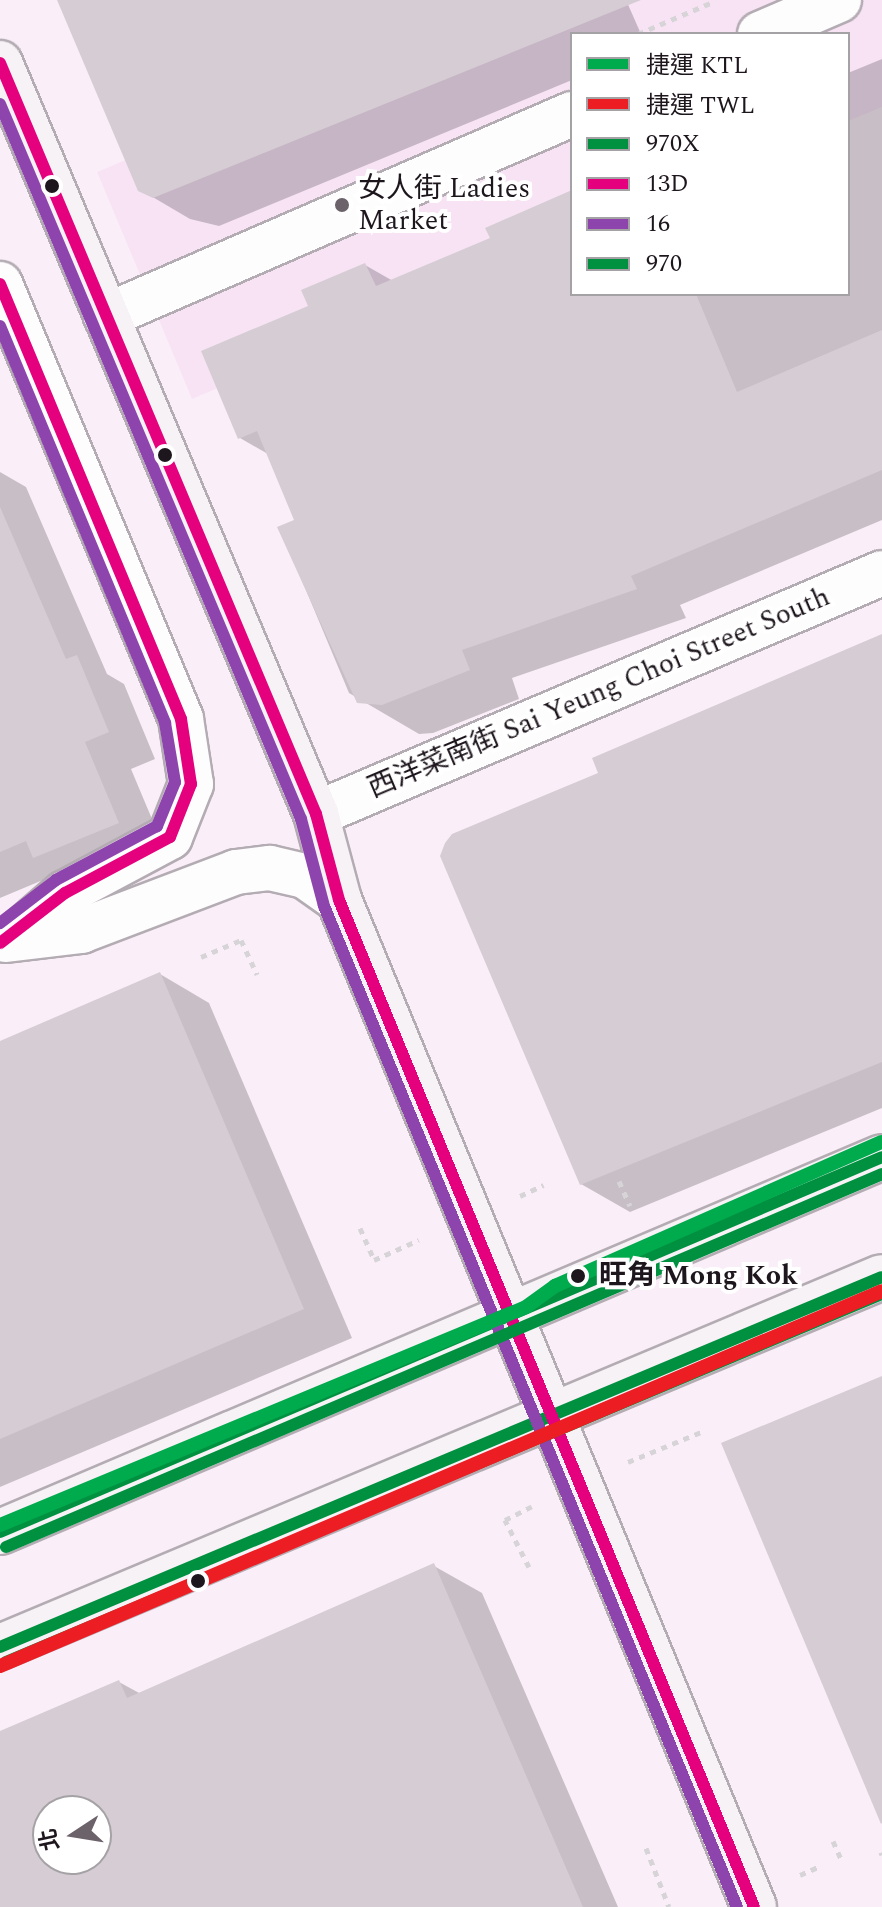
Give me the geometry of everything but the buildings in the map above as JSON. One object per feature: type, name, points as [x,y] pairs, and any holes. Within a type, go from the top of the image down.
[{"type":"main road","points":[[0,63],[316,814],[339,900],[754,1907]]},
{"type":"main road","points":[[0,1532],[882,1157]]},
{"type":"main road","points":[[0,1647],[882,1277]]},
{"type":"street","points":[[765,32],[839,0]]},
{"type":"street","points":[[106,316],[570,115]]},
{"type":"street","points":[[0,284],[181,719],[191,784],[170,837],[65,893],[7,940]]},
{"type":"street","name":"西洋菜南街 Sai Yeung Choi Street South","points":[[316,814],[882,573]]},
{"type":"street","points":[[7,940],[81,931],[236,872],[270,868],[305,876],[339,900]]},
{"type":"path","points":[[643,32],[717,0]]},
{"type":"path","points":[[201,957],[241,940],[257,975]]},
{"type":"path","points":[[360,1228],[374,1260]]},
{"type":"path","points":[[505,1520],[529,1567]]},
{"type":"path","points":[[833,1841],[841,1859]]},
{"type":"path","points":[[646,1848],[669,1907]]},
{"type":"shaded area","name":"女人街 Ladies Market","points":[[503,0],[882,0],[882,107],[850,120],[850,32],[570,32],[570,239],[192,399],[97,172]]},
{"type":"metro line","name":"KTL","points":[[0,1525],[526,1307],[555,1286],[882,1142]]},
{"type":"metro line","name":"TWL","points":[[0,1666],[882,1291]]},
{"type":"transit line","name":"13D","points":[[0,63],[316,814],[339,900],[754,1907]]},
{"type":"transit line","name":"16","points":[[0,104],[301,819],[324,906],[737,1907]]},
{"type":"transit line","name":"13D","points":[[0,284],[181,719],[191,784],[170,837],[65,893],[0,943]]},
{"type":"transit line","name":"16","points":[[0,326],[165,723],[175,782],[157,826],[56,880],[0,923]]},
{"type":"transit line","name":"970X","points":[[0,1532],[882,1157]]},
{"type":"transit line","name":"970","points":[[6,1547],[882,1174]]},
{"type":"transit line","name":"970X","points":[[0,1647],[882,1277]]},
{"type":"transit line","name":"970","points":[[6,1662],[882,1294]]},
{"type":"place","name":"女人街 Ladies Market","points":[[342,205]]},
{"type":"place","name":"旺角 Mong Kok","points":[[578,1276]]}]
